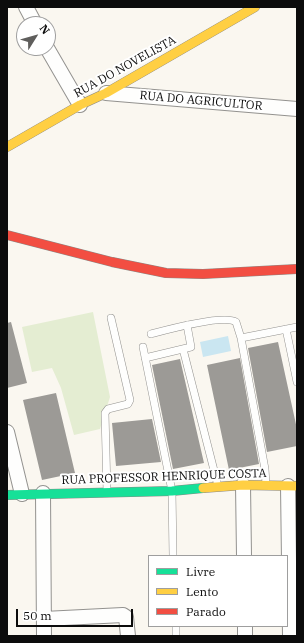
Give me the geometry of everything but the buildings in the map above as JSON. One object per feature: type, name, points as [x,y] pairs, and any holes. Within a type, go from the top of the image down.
[{"type":"street","points":[[26,7],[31,16]]},
{"type":"street","name":"RUA DO NOVELISTA","points":[[7,147],[80,105],[106,93],[255,7]]},
{"type":"street","points":[[52,56],[80,105]]},
{"type":"street","name":"RUA DO AGRICULTOR","points":[[106,93],[297,109]]},
{"type":"street","points":[[7,235],[112,262],[166,273],[203,274],[297,269]]},
{"type":"street","points":[[7,432],[22,494]]},
{"type":"street","points":[[243,485],[244,555]]},
{"type":"street","name":"RUA PROFESSOR HENRIQUE COSTA","points":[[7,495],[43,492],[172,491],[243,485],[292,486]]},
{"type":"street","points":[[290,636],[292,486]]},
{"type":"street","points":[[43,492],[44,636]]},
{"type":"street","points":[[44,619],[123,615],[126,617],[127,621],[128,636]]},
{"type":"lane","points":[[107,492],[105,412],[108,409],[128,404],[130,400],[111,318]]},
{"type":"lane","points":[[150,334],[187,325],[232,320],[236,322],[241,338],[265,469],[266,485]]},
{"type":"lane","points":[[145,358],[191,347],[187,325]]},
{"type":"lane","points":[[241,338],[297,327]]},
{"type":"lane","points":[[286,329],[297,382]]},
{"type":"lane","points":[[143,347],[172,491],[174,555]]},
{"type":"lane","points":[[183,349],[219,487]]},
{"type":"green space","points":[[93,312],[110,397],[100,429],[74,435],[61,388],[52,368],[32,372],[22,327]]},
{"type":"water","points":[[228,336],[231,351],[203,357],[200,342]]},
{"type":"traffic: fast","points":[[7,495],[172,491],[203,488]]},
{"type":"traffic: slow","points":[[7,147],[80,105],[106,93],[255,7]]},
{"type":"traffic: slow","points":[[203,488],[243,485],[297,486]]},
{"type":"traffic: jam","points":[[7,235],[112,262],[166,273],[203,274],[297,269]]}]
